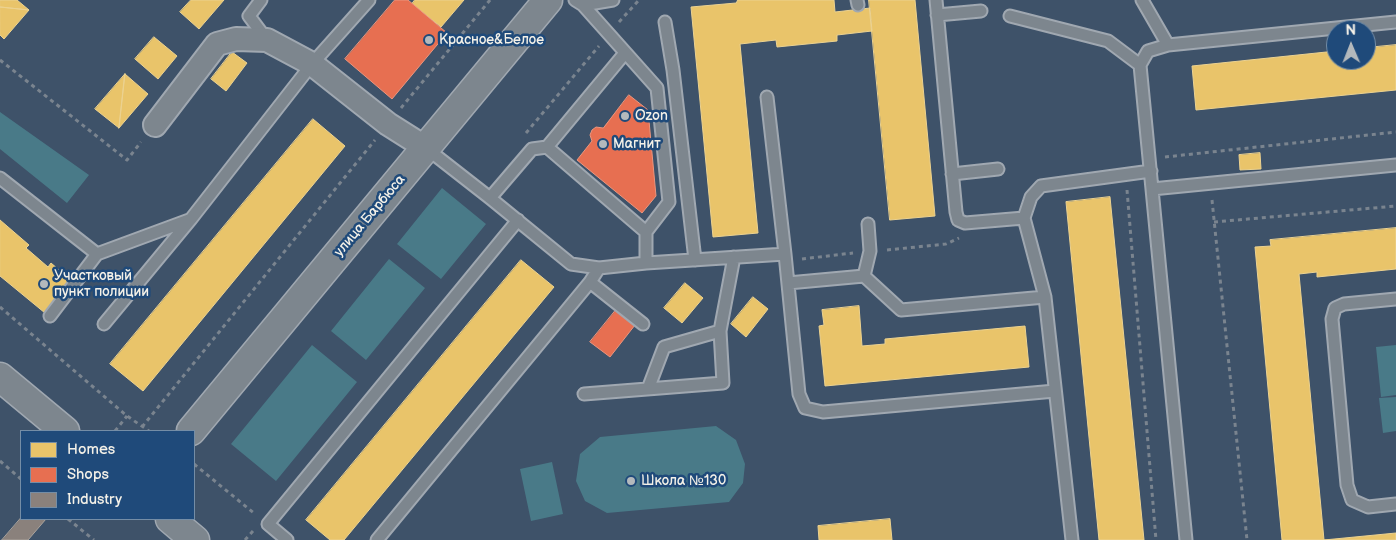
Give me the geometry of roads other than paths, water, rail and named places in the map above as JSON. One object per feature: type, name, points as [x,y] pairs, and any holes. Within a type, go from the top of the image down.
[{"type":"street","name":"улица Барбюса","points":[[192,430],[548,0]]},
{"type":"street","points":[[155,124],[216,44],[236,39],[267,40],[312,64],[388,124],[426,148]]},
{"type":"street","points":[[0,377],[64,430]]},
{"type":"street","points":[[171,520],[195,540]]},
{"type":"lane","points":[[261,0],[249,16],[267,40]]},
{"type":"lane","points":[[104,324],[191,219],[312,64],[369,0]]},
{"type":"lane","points":[[579,3],[613,0]]},
{"type":"lane","points":[[936,0],[958,220],[965,223],[1024,218]]},
{"type":"lane","points":[[1142,0],[1168,45]]},
{"type":"lane","points":[[579,3],[657,88],[669,202],[646,232],[646,263]]},
{"type":"lane","points":[[937,15],[981,11]]},
{"type":"lane","points":[[1010,16],[1108,41],[1140,64]]},
{"type":"lane","points":[[665,22],[673,70],[695,260]]},
{"type":"lane","points":[[1186,540],[1140,64],[1148,51],[1168,45],[1396,22]]},
{"type":"lane","points":[[490,198],[532,149],[547,147],[625,53]]},
{"type":"lane","points":[[767,97],[786,257],[799,394],[806,408],[822,412],[1055,391]]},
{"type":"lane","points":[[547,147],[646,232]]},
{"type":"lane","points":[[426,148],[571,264],[599,268],[695,260],[786,257]]},
{"type":"lane","points":[[1152,189],[1396,165]]},
{"type":"lane","points":[[952,174],[998,169]]},
{"type":"lane","points":[[1072,540],[1045,297],[1024,218],[1031,197],[1041,186],[1151,171]]},
{"type":"lane","points":[[0,178],[97,254]]},
{"type":"lane","points":[[50,316],[97,254],[191,219]]},
{"type":"lane","points":[[287,540],[268,524],[518,220]]},
{"type":"lane","points":[[864,276],[870,252],[868,224]]},
{"type":"lane","points":[[584,394],[723,383],[720,331],[734,258]]},
{"type":"lane","points":[[377,540],[590,282],[599,268]]},
{"type":"lane","points":[[788,282],[864,276],[901,310],[1045,297]]},
{"type":"lane","points":[[590,282],[642,324]]},
{"type":"lane","points":[[1396,299],[1344,304],[1335,308],[1332,320],[1347,485],[1352,500],[1368,507],[1396,504]]},
{"type":"lane","points":[[648,389],[664,347],[720,331]]},
{"type":"place","name":"Красное&Белое","points":[[429,40]]},
{"type":"place","name":"Ozon","points":[[625,116]]},
{"type":"place","name":"Магнит","points":[[603,144]]},
{"type":"place","name":"Участковый пункт полиции","points":[[44,284]]},
{"type":"place","name":"Школа №130","points":[[631,481]]}]
